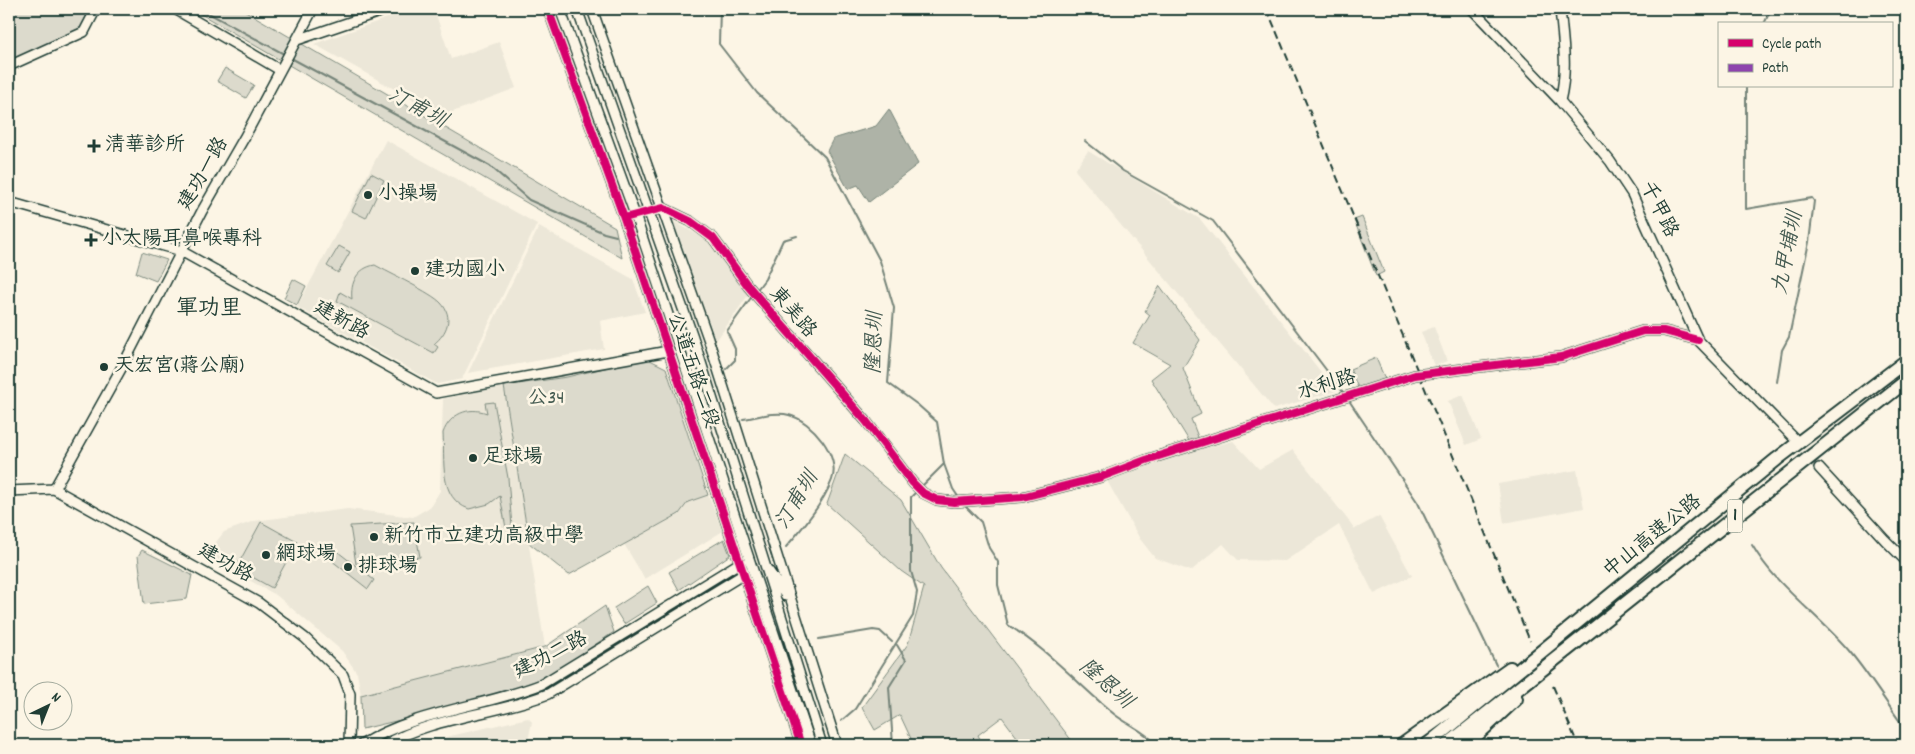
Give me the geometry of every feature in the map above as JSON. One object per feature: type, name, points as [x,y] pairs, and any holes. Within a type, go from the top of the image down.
[{"type":"highway","name":"中山高速公路","points":[[1427,745],[1813,430],[1906,361]]},
{"type":"highway","name":"中山高速公路","points":[[1447,745],[1566,653],[1792,470],[1906,381]]},
{"type":"highway","points":[[1402,745],[1597,606]]},
{"type":"highway","points":[[1466,745],[1566,653]]},
{"type":"street","points":[[9,66],[84,32],[96,9]]},
{"type":"street","points":[[174,9],[280,70]]},
{"type":"street","name":"建功一路","points":[[54,489],[122,367],[181,251],[312,9]]},
{"type":"street","points":[[295,42],[388,9]]},
{"type":"street","name":"公道五路二段","points":[[548,9],[624,218],[801,745]]},
{"type":"street","name":"公道五路二段","points":[[560,9],[635,214],[811,745]]},
{"type":"street","name":"公道五路二段","points":[[577,9],[693,337],[822,745]]},
{"type":"street","name":"公道五路二段","points":[[592,9],[708,338],[837,745]]},
{"type":"street","name":"千甲路","points":[[1472,9],[1560,102],[1610,161],[1632,194],[1698,340],[1794,438]]},
{"type":"street","points":[[1560,9],[1566,62],[1560,102]]},
{"type":"street","name":"建新路","points":[[9,202],[181,251],[436,393],[668,351]]},
{"type":"street","points":[[624,218],[663,208]]},
{"type":"street","name":"東美路","points":[[663,208],[690,221],[713,238],[754,293],[866,421],[913,484],[923,493],[937,500],[954,502]]},
{"type":"street","name":"水利路","points":[[954,502],[1022,497],[1101,477],[1415,375],[1561,357],[1643,331],[1664,331],[1698,340]]},
{"type":"street","points":[[1819,468],[1906,561]]},
{"type":"street","points":[[9,491],[54,489]]},
{"type":"street","name":"建功路","points":[[54,489],[259,603],[305,638],[343,675],[350,694],[349,745]]},
{"type":"street","points":[[762,560],[792,605]]},
{"type":"street","name":"建功二路","points":[[362,745],[375,737],[432,716],[522,692],[542,684],[741,562]]},
{"type":"street","name":"建功二路","points":[[385,745],[435,726],[524,704],[548,694],[744,574]]},
{"type":"shaded area","points":[[413,9],[434,9],[451,59],[499,42],[516,88],[442,116],[314,44]]},
{"type":"shaded area","points":[[889,109],[918,164],[869,202],[858,185],[848,189],[827,151],[833,139],[876,126]]},
{"type":"shaded area","name":"建功國小","points":[[386,140],[537,224],[462,379],[437,384],[297,307]]},
{"type":"shaded area","points":[[1088,151],[1200,219],[1336,391],[1274,409],[1075,170]]},
{"type":"shaded area","points":[[673,221],[709,241],[718,249],[751,291],[716,341]]},
{"type":"shaded area","points":[[539,227],[633,279],[645,312],[600,321],[604,349],[468,373]]},
{"type":"shaded area","points":[[1434,327],[1447,361],[1434,366],[1421,332]]},
{"type":"shaded area","name":"新竹市立建功高級中學","points":[[504,386],[545,647],[407,685],[361,695],[357,673],[342,651],[276,595],[205,556],[224,532],[254,521],[348,509],[413,517],[430,507],[440,491],[443,399]]},
{"type":"shaded area","points":[[1463,395],[1481,439],[1466,445],[1448,401]]},
{"type":"shaded area","points":[[1233,441],[1259,469],[1293,450],[1355,529],[1379,516],[1412,576],[1374,594],[1339,525],[1285,561],[1238,560],[1223,544],[1191,571],[1155,558],[1140,539],[1106,479],[1176,455]]},
{"type":"shaded area","points":[[1577,470],[1584,508],[1504,523],[1498,484]]},
{"type":"shaded area","points":[[708,495],[723,531],[645,579],[624,544],[679,514],[688,502]]},
{"type":"shaded area","points":[[528,718],[532,722],[527,745],[412,745]]},
{"type":"green space","points":[[9,9],[90,9],[80,28],[9,62]]},
{"type":"green space","points":[[192,9],[242,9],[615,227],[622,258]]},
{"type":"green space","points":[[225,68],[254,85],[246,98],[217,81]]},
{"type":"green space","name":"小操場","points":[[371,173],[384,180],[366,218],[352,211]]},
{"type":"green space","points":[[1362,217],[1384,272],[1376,276],[1354,220]]},
{"type":"green space","points":[[339,246],[350,252],[338,273],[327,266]]},
{"type":"green space","points":[[142,252],[167,260],[156,281],[136,273]]},
{"type":"green space","points":[[375,265],[429,294],[445,308],[448,319],[447,325],[439,340],[434,344],[438,347],[434,353],[337,301],[340,292],[352,299],[352,287],[356,277],[364,269]]},
{"type":"green space","points":[[293,279],[306,286],[297,305],[284,298]]},
{"type":"green space","points":[[1160,286],[1200,340],[1183,368],[1201,414],[1191,419],[1200,442],[1191,444],[1151,379],[1170,364],[1133,343],[1150,315],[1145,311]]},
{"type":"green space","name":"公34","points":[[646,358],[666,368],[708,495],[688,502],[679,514],[569,575],[529,543],[504,386],[567,377]]},
{"type":"green space","points":[[1376,358],[1385,379],[1359,390],[1350,369]]},
{"type":"green space","points":[[494,402],[508,478],[512,527],[506,528],[500,496],[489,504],[469,509],[459,504],[452,496],[445,477],[443,433],[446,426],[460,413],[473,410],[487,413],[485,403]]},
{"type":"green space","points":[[845,454],[901,500],[941,568],[1075,745],[1023,745],[1002,717],[978,735],[983,745],[914,745],[900,715],[875,730],[862,707],[908,644],[924,587],[901,571],[827,504]]},
{"type":"green space","name":"網球場","points":[[261,522],[297,542],[272,588],[236,568]]},
{"type":"green space","points":[[414,522],[420,557],[356,564],[350,526]]},
{"type":"green space","points":[[724,539],[730,555],[679,590],[669,572]]},
{"type":"green space","name":"排球場","points":[[329,545],[374,580],[368,589],[322,553]]},
{"type":"green space","points":[[142,550],[192,575],[187,599],[144,604],[138,556]]},
{"type":"green space","points":[[648,586],[657,603],[624,624],[614,608]]},
{"type":"green space","points":[[605,606],[614,632],[527,690],[362,729],[361,695],[545,647]]},
{"type":"waterway","name":"汀甫圳","points":[[201,9],[284,54]]},
{"type":"waterway","name":"隆恩圳","points":[[720,9],[719,44],[757,93],[825,157],[880,261],[894,308],[888,383],[937,422],[944,464],[953,489],[959,498]]},
{"type":"waterway","name":"九甲埔圳","points":[[1765,22],[1771,9]]},
{"type":"waterway","name":"汀甫圳","points":[[291,58],[490,166],[529,200],[604,233],[616,236]]},
{"type":"waterway","name":"九甲埔圳","points":[[1746,88],[1746,209],[1812,198],[1814,201],[1809,242],[1789,337],[1782,350],[1777,382]]},
{"type":"waterway","points":[[1085,141],[1123,171],[1213,221],[1343,392]]},
{"type":"waterway","points":[[756,291],[765,279],[783,240],[797,236]]},
{"type":"waterway","points":[[726,369],[735,360],[735,349],[727,331],[753,295]]},
{"type":"waterway","points":[[1350,402],[1418,503],[1496,665]]},
{"type":"waterway","name":"汀甫圳","points":[[743,419],[779,414],[789,415],[798,419],[815,432],[828,450],[832,461],[834,471],[824,497],[786,547]]},
{"type":"waterway","points":[[921,487],[944,464]]},
{"type":"waterway","points":[[841,721],[855,709],[913,616],[917,592],[911,571],[911,497],[916,492]]},
{"type":"waterway","name":"隆恩圳","points":[[963,504],[981,522],[989,548],[998,562],[998,585],[1008,625],[1050,656],[1114,714],[1157,745]]},
{"type":"waterway","name":"九甲埔圳","points":[[1752,545],[1773,575],[1850,652],[1906,730]]},
{"type":"waterway","name":"汀甫圳","points":[[819,639],[873,630],[880,631],[892,642]]},
{"type":"waterway","name":"汀甫圳","points":[[893,745],[889,687],[906,660],[897,645]]},
{"type":"tunnel","points":[[1796,440],[1819,468]]},
{"type":"railway","points":[[1267,9],[1530,641]]},
{"type":"railway","points":[[1553,686],[1578,745]]},
{"type":"cycle path","points":[[548,9],[624,218],[801,745]]},
{"type":"cycle path","points":[[624,218],[663,208],[690,221],[713,238],[748,286],[866,421],[913,483],[923,493],[937,500],[954,502],[1022,497],[1101,477],[1146,460],[1415,375],[1561,357],[1643,331],[1664,331],[1698,340]]},
{"type":"place","name":"清華診所","points":[[94,146]]},
{"type":"place","name":"小操場","points":[[368,195]]},
{"type":"place","name":"小太陽耳鼻喉專科","points":[[91,240]]},
{"type":"place","name":"建功國小","points":[[415,271]]},
{"type":"place","name":"天宏宮(蔣公廟)","points":[[104,367]]},
{"type":"place","name":"足球場","points":[[473,458]]},
{"type":"place","name":"新竹市立建功高級中學","points":[[374,537]]},
{"type":"place","name":"網球場","points":[[266,555]]},
{"type":"place","name":"排球場","points":[[348,567]]},
{"type":"district","name":"軍功里","points":[[209,309]]}]
